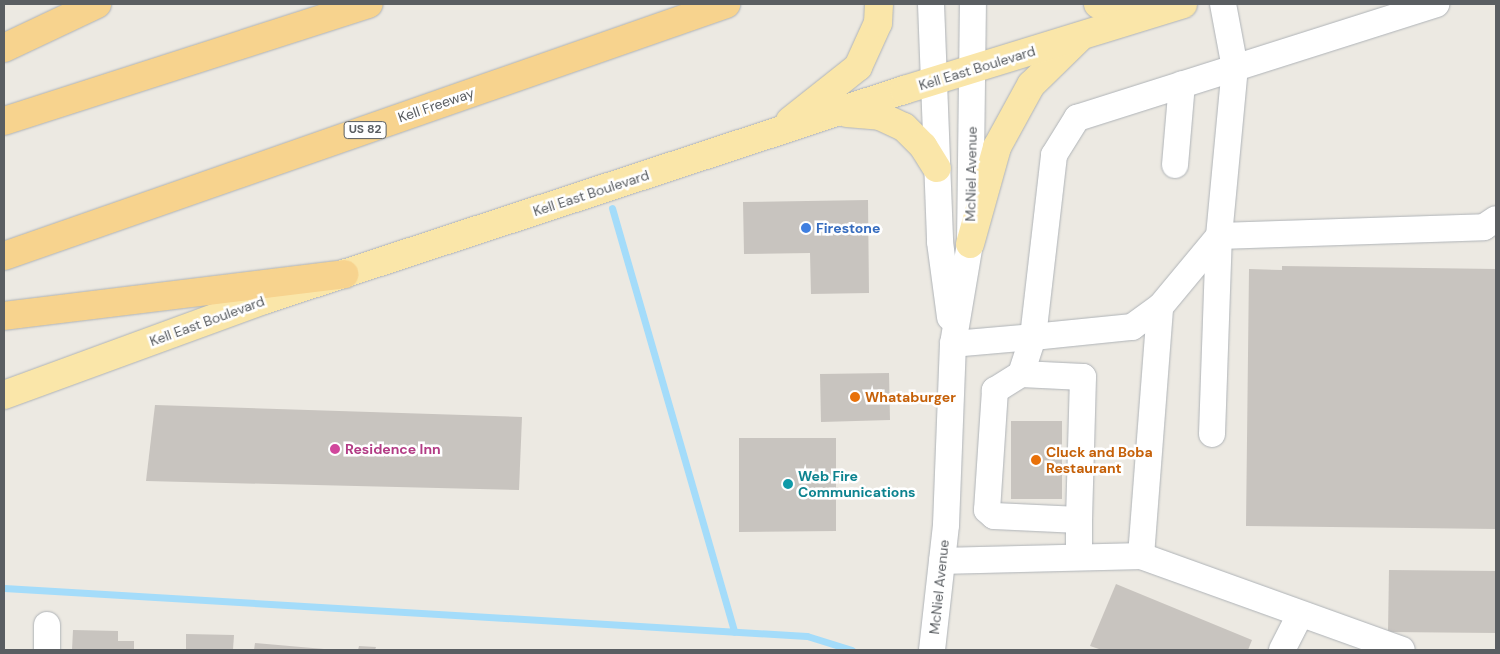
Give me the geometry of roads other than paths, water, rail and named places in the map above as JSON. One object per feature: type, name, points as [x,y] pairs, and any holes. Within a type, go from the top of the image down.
[{"type":"highway","points":[[4,48],[97,4]]},
{"type":"highway","points":[[4,120],[369,4]]},
{"type":"highway","name":"Kell Freeway","points":[[4,256],[726,4]]},
{"type":"highway","points":[[4,316],[344,274]]},
{"type":"main road","points":[[775,133],[858,67],[878,23],[879,4]]},
{"type":"main road","points":[[1098,4],[1154,13]]},
{"type":"main road","name":"Kell East Boulevard","points":[[4,395],[344,274],[933,81],[1183,4]]},
{"type":"main road","points":[[970,244],[997,147],[1031,85],[1081,36]]},
{"type":"main road","points":[[828,115],[854,112],[880,116],[904,127],[924,146],[937,168]]},
{"type":"street","name":"McNiel Avenue","points":[[931,4],[940,242],[953,344]]},
{"type":"street","name":"McNiel Avenue","points":[[932,650],[946,511],[953,344],[970,244],[973,4]]},
{"type":"street","points":[[1212,434],[1220,236],[1235,68],[1223,4]]},
{"type":"street","points":[[1021,374],[1034,337],[1054,155],[1077,118],[1436,4]]},
{"type":"street","points":[[1175,165],[1182,84]]},
{"type":"street","points":[[953,344],[1132,327],[1160,307],[1220,236],[1484,227],[1496,219]]},
{"type":"street","points":[[1141,556],[1160,307]]},
{"type":"street","points":[[987,510],[995,390],[1021,374],[1083,377],[1080,558]]},
{"type":"street","points":[[990,464],[1002,501],[1008,506],[1060,510],[1066,504],[1069,377]]},
{"type":"street","points":[[946,511],[987,510],[994,516],[1080,520]]},
{"type":"street","points":[[942,561],[1141,556],[1300,615],[1402,650]]},
{"type":"street","points":[[1282,650],[1300,615]]},
{"type":"street","points":[[47,624],[47,650]]},
{"type":"waterway","points":[[612,208],[734,632]]},
{"type":"waterway","points":[[4,588],[807,636],[852,650]]},
{"type":"place","name":"Firestone","points":[[806,228]]},
{"type":"place","name":"Whataburger","points":[[855,397]]},
{"type":"place","name":"Residence Inn","points":[[335,449]]},
{"type":"place","name":"Cluck and Boba Restaurant","points":[[1036,460]]},
{"type":"place","name":"Web Fire Communications","points":[[788,484]]}]
